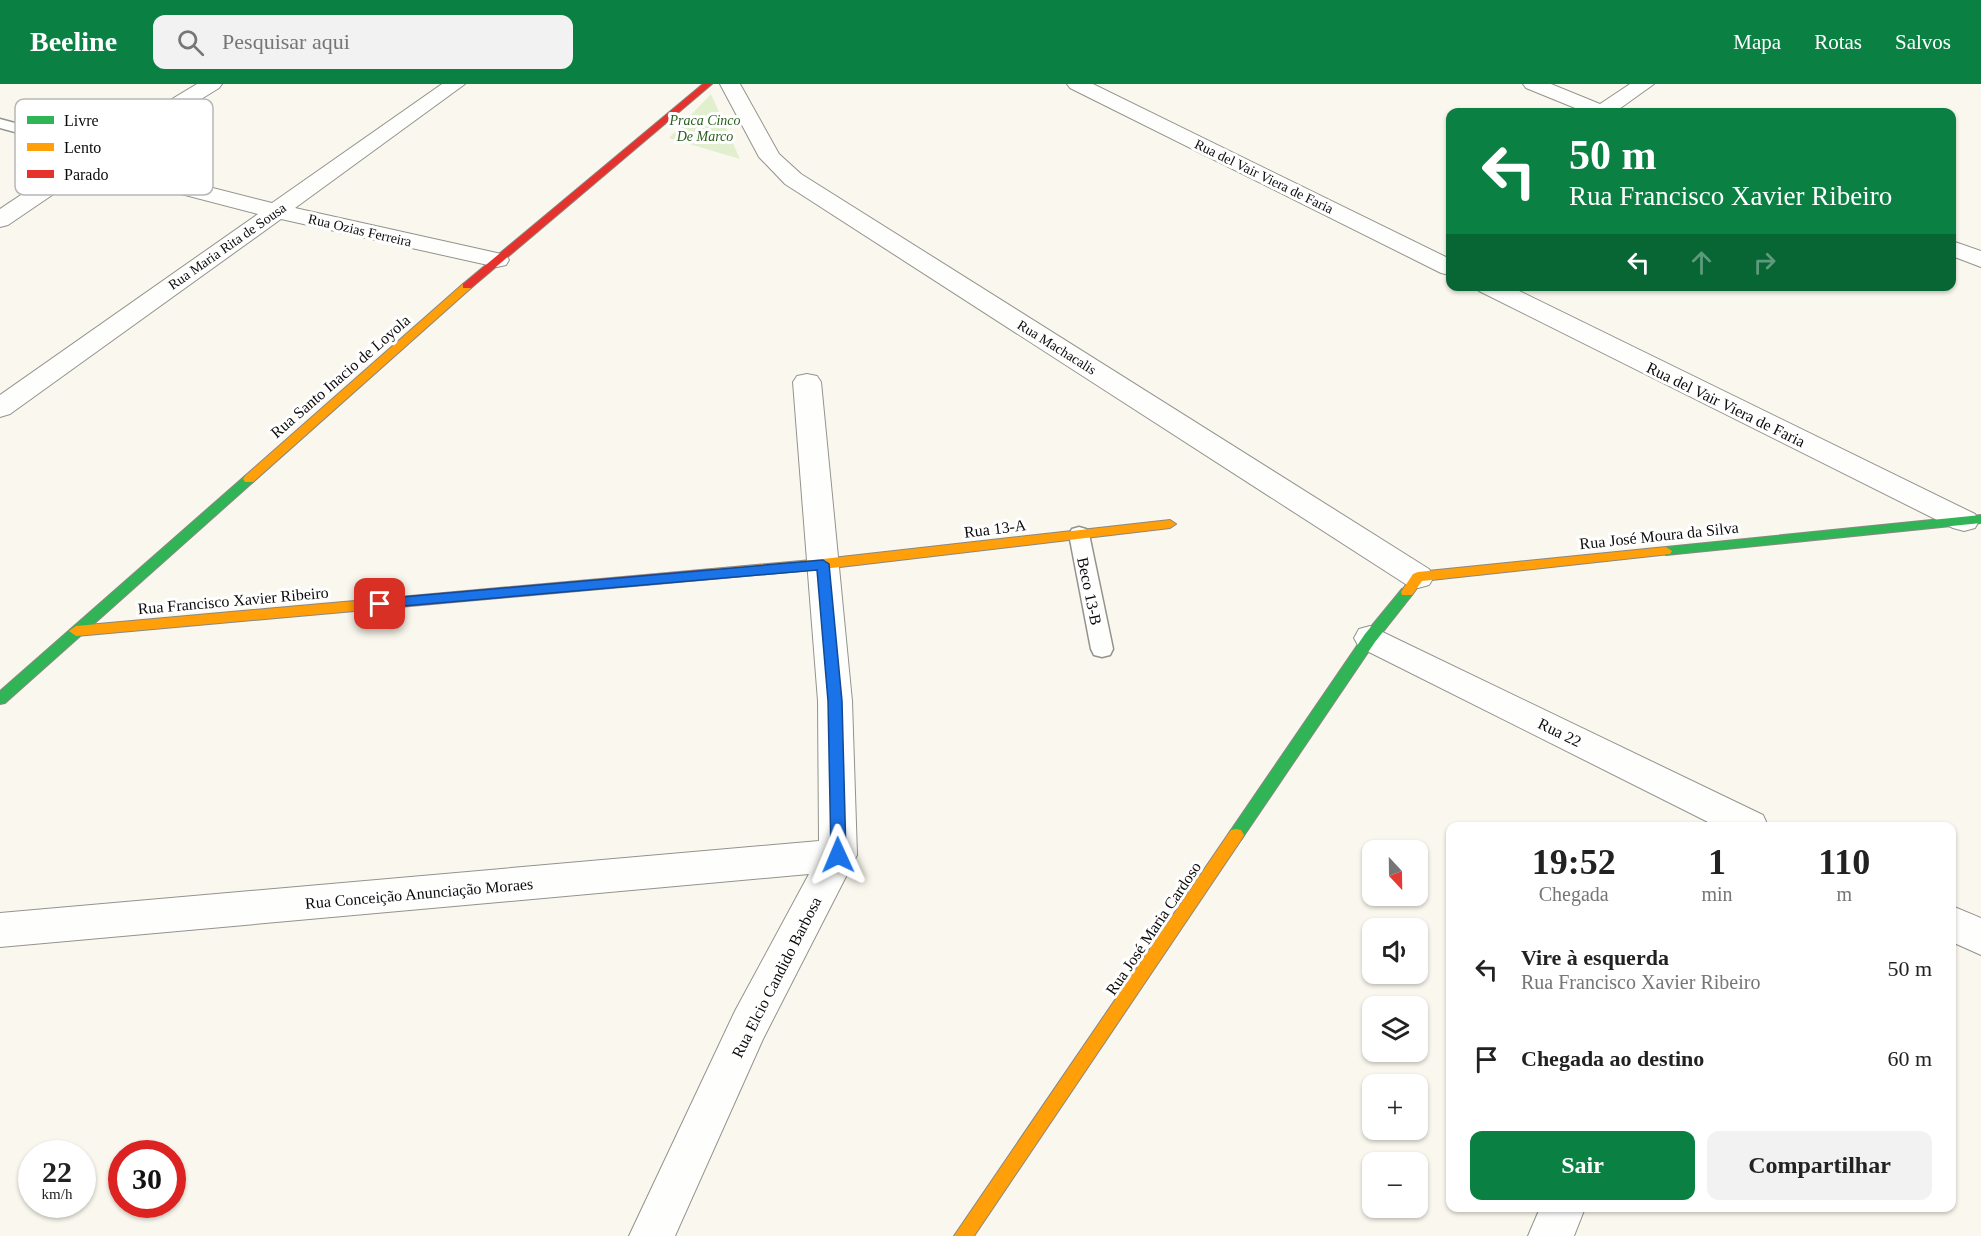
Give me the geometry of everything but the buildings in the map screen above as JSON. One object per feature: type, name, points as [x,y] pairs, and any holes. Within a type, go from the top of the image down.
[{"type":"street","points":[[188,99],[212,84]]},
{"type":"street","name":"Rua Maria Rita de Sousa","points":[[0,408],[455,84]]},
{"type":"street","name":"Rua Santo Inacio de Loyola","points":[[0,699],[497,260],[708,84]]},
{"type":"street","name":"Rua Machacalis","points":[[730,84],[771,157],[793,179],[1418,577]]},
{"type":"street","name":"Rua del Vair Viera de Faria","points":[[1077,84],[1446,266]]},
{"type":"street","points":[[1533,84],[1592,108]]},
{"type":"street","points":[[1608,108],[1644,84]]},
{"type":"street","name":"Rua Ozias Ferreira","points":[[213,193],[275,211],[497,260]]},
{"type":"street","points":[[0,220],[37,195]]},
{"type":"street","points":[[1956,250],[1981,260]]},
{"type":"street","name":"Rua del Vair Viera de Faria","points":[[1498,291],[1973,520]]},
{"type":"street","name":"Rua Elcio Candido Barbosa","points":[[652,1236],[749,1025],[838,855],[835,701],[807,382]]},
{"type":"street","name":"Rua José Moura da Silva","points":[[1418,577],[1973,520]]},
{"type":"street","name":"Rua 13-A","points":[[823,564],[1170,524]]},
{"type":"street","name":"Rua Francisco Xavier Ribeiro","points":[[76,630],[823,564]]},
{"type":"street","points":[[1370,638],[1418,577]]},
{"type":"street","name":"Rua 22","points":[[1370,638],[1736,822]]},
{"type":"street","name":"Rua José Maria Cardoso","points":[[963,1236],[1370,638]]},
{"type":"street","name":"Rua Conceição Anunciação Moraes","points":[[0,930],[838,855]]},
{"type":"street","points":[[1956,925],[1981,937]]},
{"type":"street","points":[[1551,1236],[1561,1212]]},
{"type":"lane","points":[[0,123],[15,128]]},
{"type":"lane","name":"Beco 13-B","points":[[1079,534],[1102,649]]},
{"type":"green space","name":"Praca Cinco De Marco","points":[[711,94],[740,159],[669,138]]},
{"type":"traffic: fast","points":[[0,699],[249,479]]},
{"type":"traffic: fast","points":[[1666,551],[1981,519]]},
{"type":"traffic: fast","points":[[1236,835],[1370,638],[1407,592]]},
{"type":"traffic: slow","points":[[249,479],[467,286]]},
{"type":"traffic: slow","points":[[712,574],[823,564],[1170,524]]},
{"type":"traffic: slow","points":[[1407,592],[1418,577],[1666,551]]},
{"type":"traffic: slow","points":[[76,631],[366,605]]},
{"type":"traffic: slow","points":[[963,1236],[1236,835]]},
{"type":"traffic: jam","points":[[467,286],[708,84]]},
{"type":"traffic: jam","points":[[366,605],[712,574]]},
{"type":"route","points":[[380,604],[823,564],[835,701],[838,855]]}]
